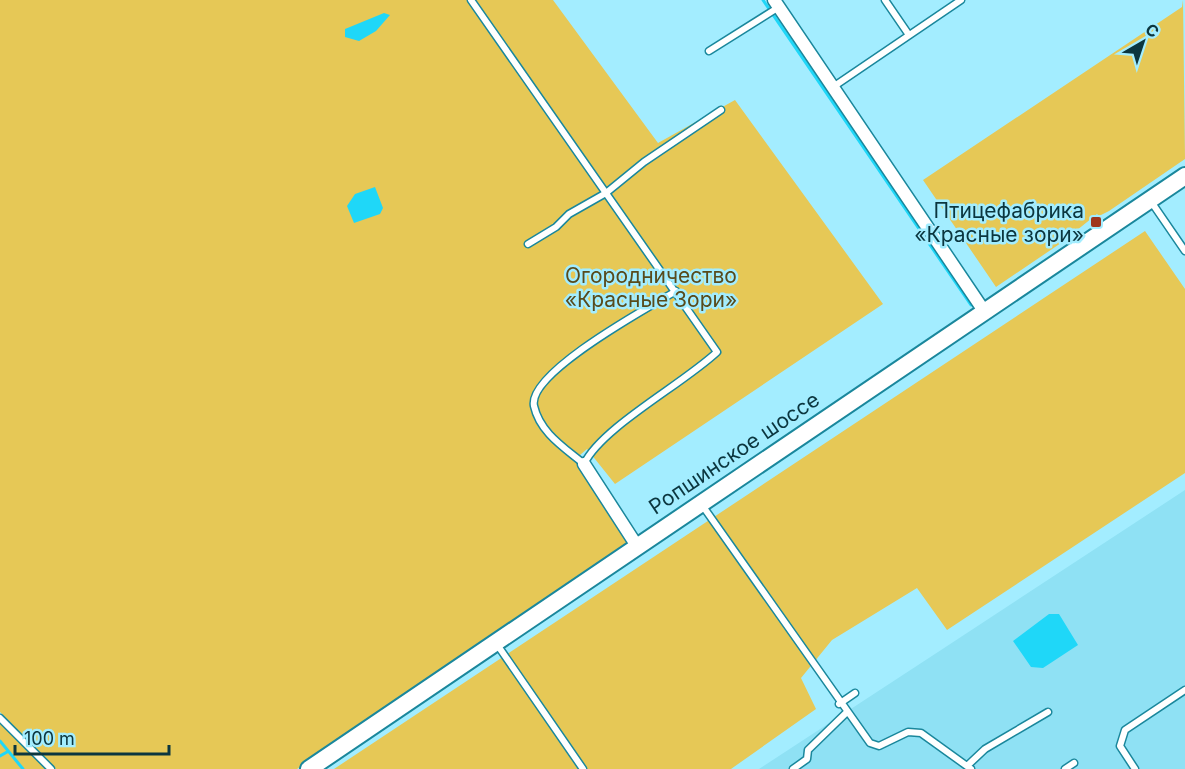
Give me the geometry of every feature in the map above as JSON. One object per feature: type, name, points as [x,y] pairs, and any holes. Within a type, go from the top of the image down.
[{"type":"main road","name":"Ропшинское шоссе","points":[[309,769],[1185,176]]},
{"type":"street","points":[[776,4],[984,311]]},
{"type":"street","points":[[584,465],[637,546]]},
{"type":"lane","points":[[471,0],[676,291],[717,352],[615,430],[589,454],[584,465],[549,436],[534,405],[535,394],[545,380],[593,340],[676,291]]},
{"type":"lane","points":[[885,0],[909,35]]},
{"type":"lane","points":[[833,87],[961,0]]},
{"type":"lane","points":[[710,51],[776,4]]},
{"type":"lane","points":[[528,244],[556,227],[569,214],[606,193],[644,162],[721,110]]},
{"type":"lane","points":[[1150,199],[1185,251]]},
{"type":"lane","points":[[700,503],[839,704],[875,746],[885,745],[908,732],[921,733],[969,767],[985,749],[1048,712]]},
{"type":"lane","points":[[496,642],[583,769]]},
{"type":"lane","points":[[1135,769],[1120,746],[1125,730],[1185,690]]},
{"type":"lane","points":[[839,704],[855,693]]},
{"type":"lane","points":[[793,769],[807,759],[808,750],[846,713]]},
{"type":"lane","points":[[0,717],[51,769]]},
{"type":"lane","points":[[1065,769],[1074,763]]},
{"type":"shaded area","points":[[384,13],[390,15],[376,31],[359,41],[345,37],[345,29]]},
{"type":"shaded area","points":[[375,187],[383,208],[380,214],[354,223],[347,206],[355,194]]},
{"type":"shaded area","points":[[1185,490],[1185,769],[759,769],[938,652]]},
{"type":"shaded area","points":[[1049,614],[1059,614],[1078,645],[1043,668],[1031,667],[1013,641]]},
{"type":"green space","name":"Огородничество «Красные Зори»","points":[[0,0],[553,0],[658,143],[735,100],[883,304],[615,484],[587,449],[580,455],[636,540],[297,769],[56,769],[0,712]]},
{"type":"green space","points":[[1183,0],[1185,159],[1109,211],[1099,216],[1097,214],[1061,243],[996,287],[923,180],[1182,7]]},
{"type":"green space","points":[[1145,231],[1185,289],[1185,473],[947,630],[917,588],[832,640],[801,678],[816,709],[731,769],[334,769]]},
{"type":"green space","points":[[0,722],[46,769],[0,769]]},
{"type":"waterway","points":[[763,0],[971,305]]},
{"type":"waterway","points":[[0,741],[23,769]]},
{"type":"waterway","points":[[0,756],[7,752]]},
{"type":"place","name":"Птицефабрика «Красные зори»","points":[[1096,222]]}]
